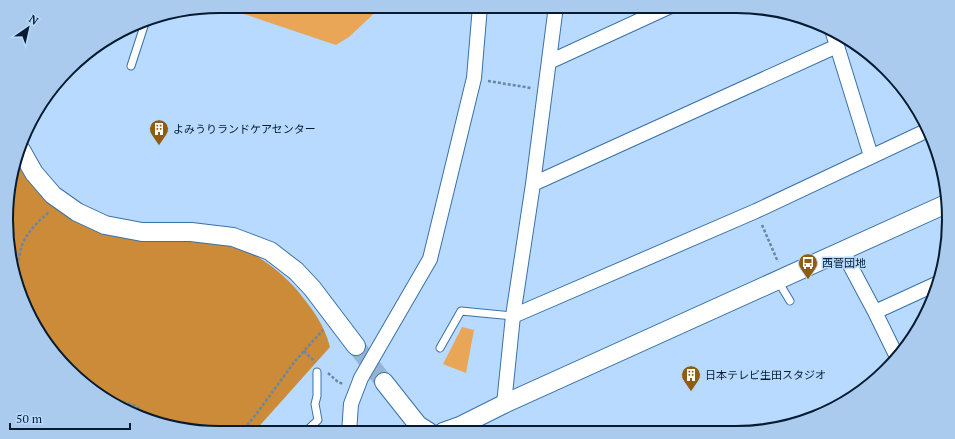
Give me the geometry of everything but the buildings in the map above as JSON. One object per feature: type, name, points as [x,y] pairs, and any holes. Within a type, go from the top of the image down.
[{"type":"street","points":[[349,426],[351,404],[361,378],[430,259],[474,78],[479,13]]},
{"type":"street","points":[[504,404],[513,316],[555,13]]},
{"type":"street","points":[[549,62],[654,13]]},
{"type":"street","points":[[532,184],[835,40],[871,156]]},
{"type":"street","points":[[513,316],[756,211],[923,132]]},
{"type":"street","points":[[24,154],[34,173],[53,195],[77,212],[105,225],[142,232],[191,232],[233,237],[270,251],[296,271],[306,282],[356,346]]},
{"type":"street","points":[[469,426],[504,404],[942,206]]},
{"type":"street","points":[[843,250],[876,312],[894,351]]},
{"type":"street","points":[[876,312],[931,286]]},
{"type":"street","points":[[384,382],[420,426]]},
{"type":"lane","points":[[131,66],[144,28]]},
{"type":"lane","points":[[778,281],[790,301]]},
{"type":"lane","points":[[440,348],[460,311],[513,316]]},
{"type":"lane","points":[[312,426],[318,420],[315,404],[317,396],[317,372]]},
{"type":"path","points":[[487,81],[530,88]]},
{"type":"path","points":[[18,264],[22,245],[30,230],[61,201]]},
{"type":"path","points":[[756,211],[778,262]]},
{"type":"path","points":[[246,426],[295,361],[328,325]]},
{"type":"path","points":[[123,402],[136,406],[141,410]]},
{"type":"shaded area","points":[[241,13],[375,13],[349,37],[336,45]]},
{"type":"shaded area","points":[[20,168],[34,187],[56,208],[69,217],[97,230],[118,237],[132,239],[219,243],[244,250],[261,259],[284,277],[297,290],[321,323],[330,347],[259,426],[206,426],[179,422],[153,415],[128,405],[105,391],[73,366],[48,334],[34,311],[20,273],[13,233],[13,206]]},
{"type":"shaded area","points":[[462,327],[474,330],[466,373],[443,364]]},
{"type":"tunnel","points":[[356,346],[384,382]]},
{"type":"place","name":"よみうりランドケアセンター","points":[[159,146]]},
{"type":"place","name":"西菅団地","points":[[808,280]]},
{"type":"place","name":"日本テレビ生田スタジオ","points":[[691,392]]}]
